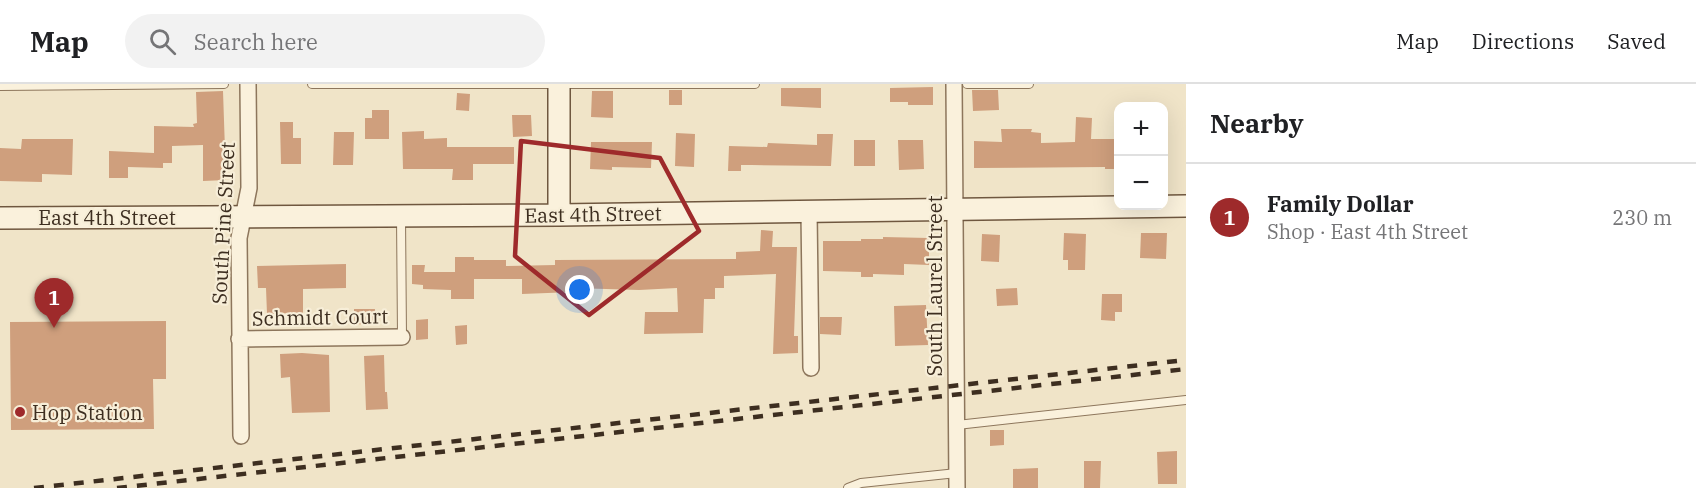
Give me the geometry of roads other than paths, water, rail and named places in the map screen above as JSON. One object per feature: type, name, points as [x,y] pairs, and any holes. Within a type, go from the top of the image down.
[{"type":"street","name":"South Pine Street","points":[[241,436],[239,238],[249,188],[248,84]]},
{"type":"street","name":"South Laurel Street","points":[[954,84],[957,480]]},
{"type":"street","points":[[559,85],[559,215]]},
{"type":"street","name":"East 4th Street","points":[[0,218],[559,215],[1186,206]]},
{"type":"street","points":[[809,211],[811,368]]},
{"type":"street","name":"Schmidt Court","points":[[239,339],[402,338]]},
{"type":"lane","points":[[0,86],[224,84]]},
{"type":"lane","points":[[312,84],[755,84]]},
{"type":"lane","points":[[966,84],[1029,84]]},
{"type":"lane","points":[[401,216],[402,338]]},
{"type":"lane","points":[[957,425],[1186,400]]},
{"type":"lane","points":[[848,488],[861,483],[957,480]]},
{"type":"railway","points":[[34,488],[1186,360]]},
{"type":"railway","points":[[117,488],[1186,369]]},
{"type":"place","name":"Family Dollar","points":[[54,328]]},
{"type":"place","name":"Hop Station","points":[[20,412]]}]
